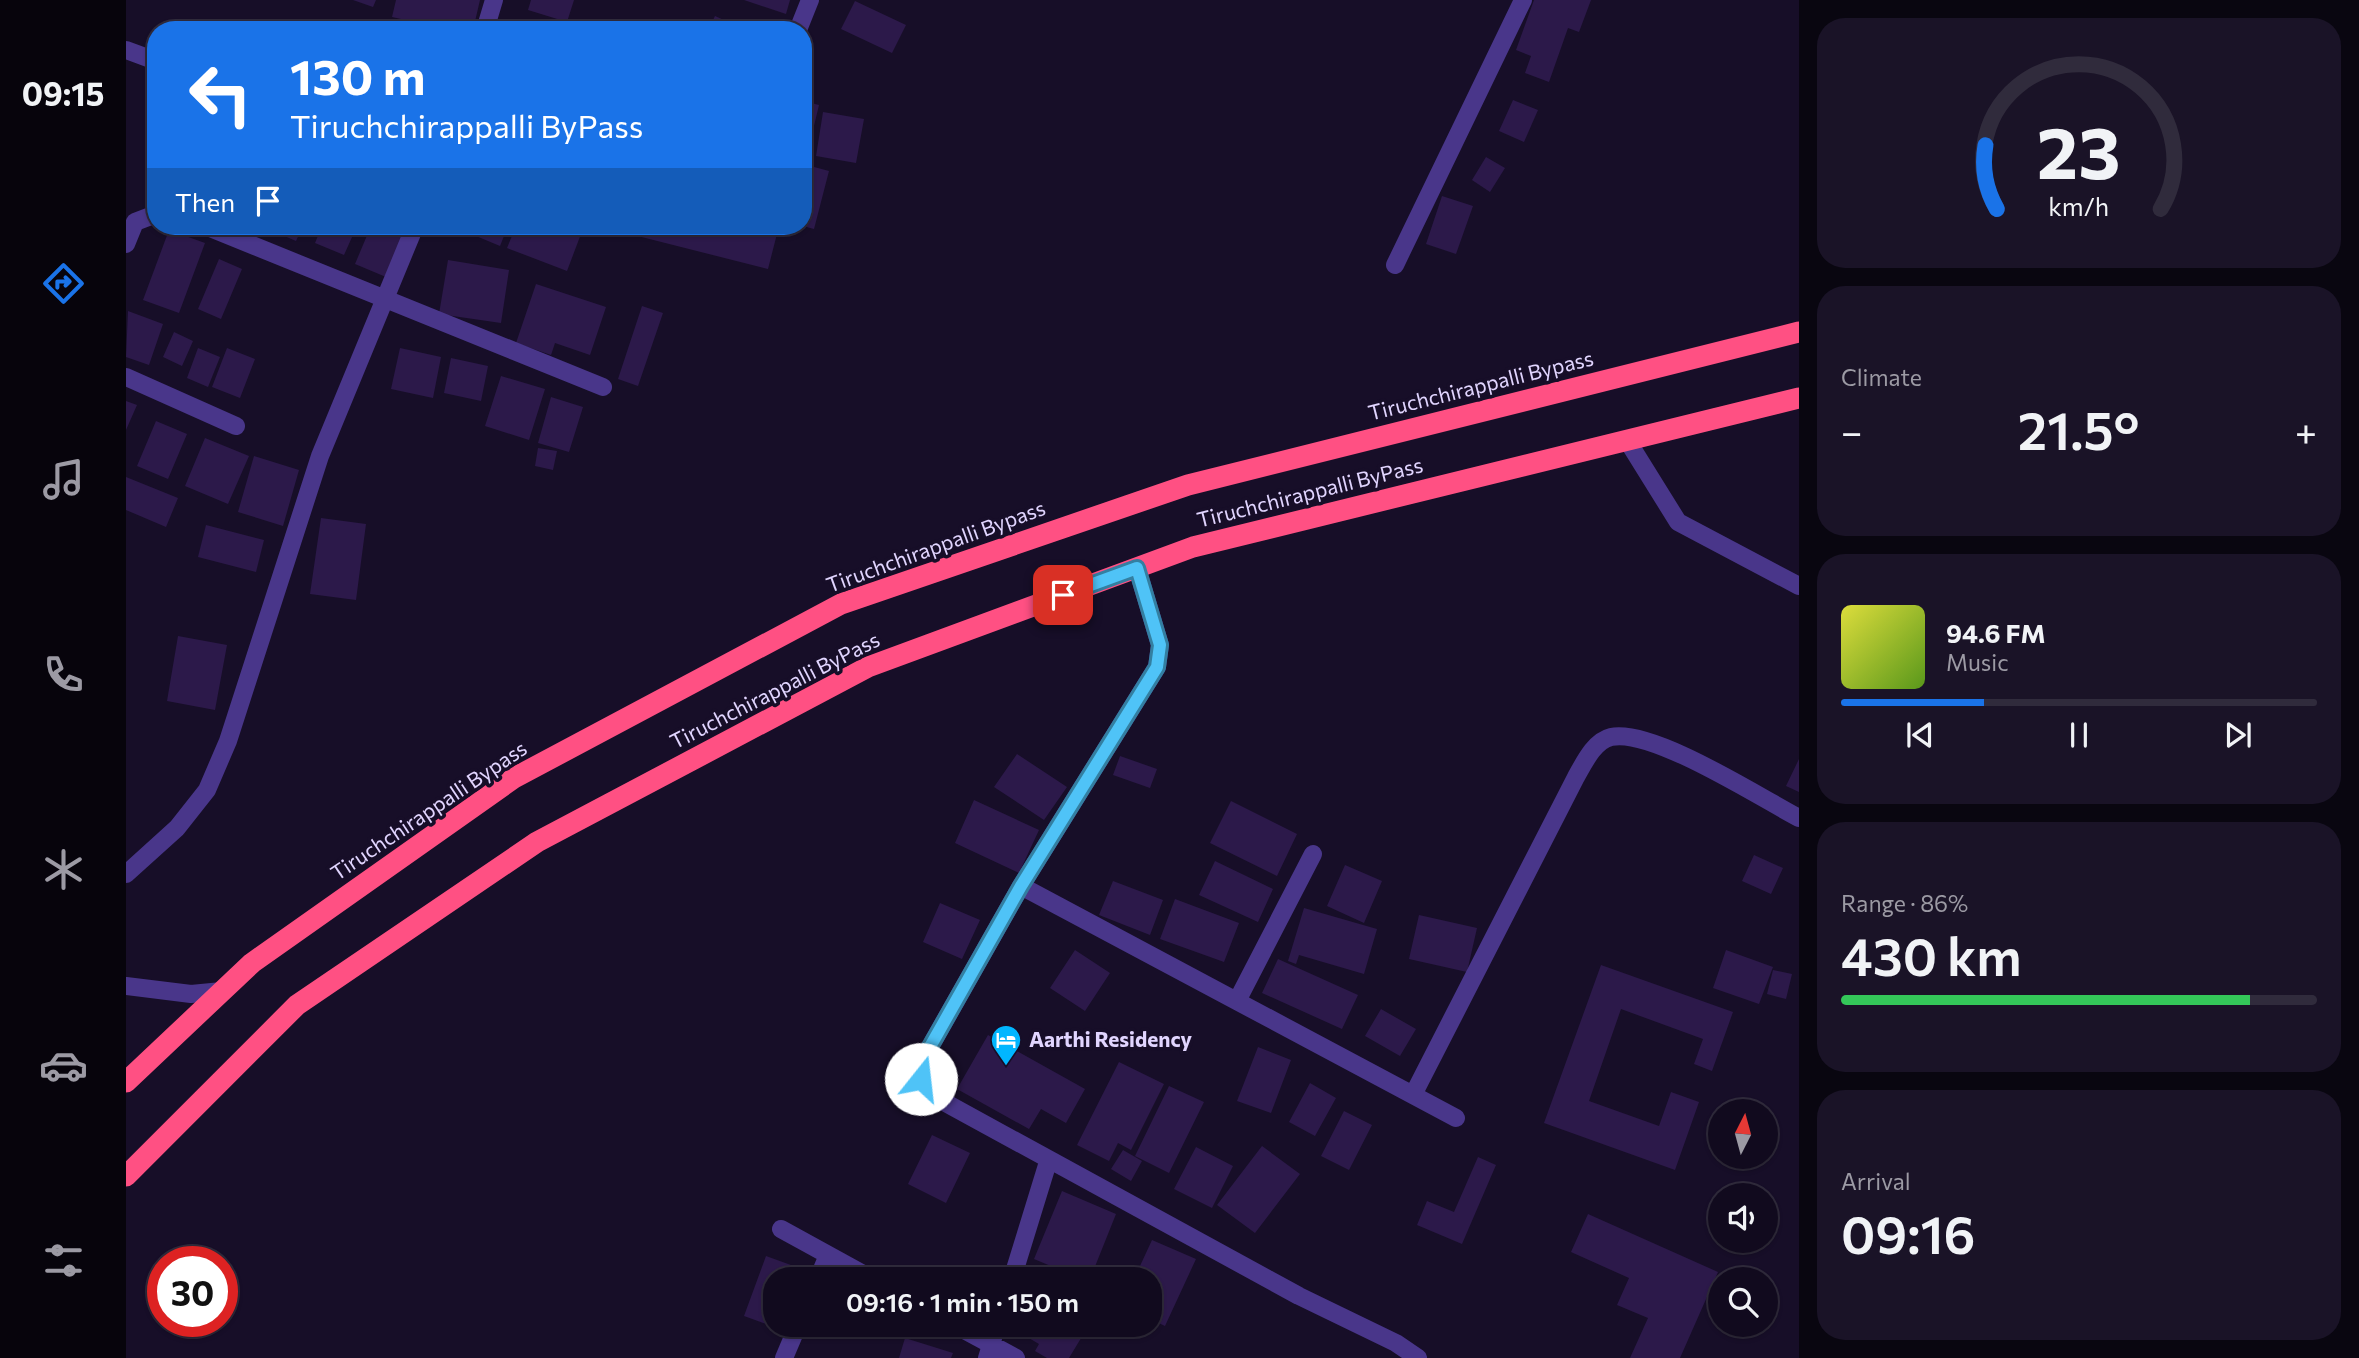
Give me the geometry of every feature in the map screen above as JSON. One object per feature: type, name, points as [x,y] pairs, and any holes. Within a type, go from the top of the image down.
[{"type":"highway","name":"Tiruchchirappalli Bypass","points":[[126,1082],[252,963],[514,778],[841,604],[1188,485],[1799,332]]},
{"type":"highway","name":"Tiruchchirappalli ByPass","points":[[126,1176],[297,1005],[537,842],[868,667],[1193,547],[1799,398]]},
{"type":"street","points":[[488,21],[495,0]]},
{"type":"street","points":[[802,21],[810,0]]},
{"type":"street","points":[[1395,265],[1523,0]]},
{"type":"street","points":[[126,50],[147,58]]},
{"type":"street","points":[[126,244],[135,222],[147,217]]},
{"type":"street","points":[[227,235],[603,387]]},
{"type":"street","points":[[126,874],[177,828],[207,790],[228,741],[320,456],[411,235]]},
{"type":"street","points":[[126,377],[236,426]]},
{"type":"street","points":[[1627,440],[1678,522],[1799,586]]},
{"type":"street","points":[[1137,568],[1160,645],[1157,667],[1021,886],[922,1061],[921,1079],[924,1091],[1299,1296],[1396,1343],[1418,1358]]},
{"type":"street","points":[[1413,1095],[1576,777],[1592,751],[1609,737],[1632,736],[1661,745],[1799,818]]},
{"type":"street","points":[[1237,1001],[1313,854]]},
{"type":"street","points":[[1021,886],[1456,1118]]},
{"type":"street","points":[[126,986],[191,994],[222,991]]},
{"type":"street","points":[[1016,1267],[1048,1161]]},
{"type":"street","points":[[781,1230],[850,1267]]},
{"type":"street","points":[[823,1267],[828,1255]]},
{"type":"street","points":[[784,1358],[793,1337]]},
{"type":"street","points":[[971,1337],[989,1351],[1016,1358]]},
{"type":"building","points":[[353,0],[376,0],[373,7]]},
{"type":"building","points":[[396,0],[480,0],[475,21],[410,21],[392,17]]},
{"type":"building","points":[[531,0],[574,0],[567,21],[528,10]]},
{"type":"building","points":[[744,0],[790,0],[786,14]]},
{"type":"building","points":[[1534,0],[1591,0],[1579,32],[1568,28],[1549,82],[1525,73],[1531,56],[1516,50]]},
{"type":"building","points":[[855,1],[906,25],[892,53],[841,29]]},
{"type":"building","points":[[715,16],[726,21],[712,21]]},
{"type":"building","points":[[1513,100],[1538,110],[1524,142],[1499,131]]},
{"type":"building","points":[[812,103],[819,105],[812,134]]},
{"type":"building","points":[[823,112],[864,119],[856,163],[816,156]]},
{"type":"building","points":[[1486,157],[1505,168],[1490,192],[1472,180]]},
{"type":"building","points":[[812,166],[829,171],[812,228]]},
{"type":"building","points":[[1442,196],[1473,206],[1456,254],[1426,244]]},
{"type":"building","points":[[167,235],[183,235],[205,243],[179,313],[143,300]]},
{"type":"building","points":[[282,235],[299,235],[296,241]]},
{"type":"building","points":[[318,235],[353,235],[344,255],[315,243]]},
{"type":"building","points":[[367,235],[403,235],[386,277],[355,264]]},
{"type":"building","points":[[474,235],[504,235],[500,246]]},
{"type":"building","points":[[512,235],[581,235],[567,271],[507,248]]},
{"type":"building","points":[[634,235],[777,235],[768,269]]},
{"type":"building","points":[[219,259],[242,269],[221,319],[198,309]]},
{"type":"building","points":[[448,260],[509,270],[501,323],[439,314]]},
{"type":"building","points":[[536,284],[606,307],[590,355],[555,343],[551,355],[516,343]]},
{"type":"building","points":[[642,306],[663,313],[638,386],[618,379]]},
{"type":"building","points":[[128,311],[163,324],[149,365],[126,357]]},
{"type":"building","points":[[174,332],[193,341],[182,366],[163,357]]},
{"type":"building","points":[[198,348],[220,357],[208,387],[187,378]]},
{"type":"building","points":[[227,348],[255,359],[240,398],[212,387]]},
{"type":"building","points":[[400,348],[441,357],[433,398],[391,389]]},
{"type":"building","points":[[451,358],[488,366],[481,401],[444,393]]},
{"type":"building","points":[[501,376],[545,389],[529,440],[485,426]]},
{"type":"building","points":[[551,397],[583,407],[569,452],[538,443]]},
{"type":"building","points":[[126,401],[137,405],[126,430]]},
{"type":"building","points":[[156,421],[187,434],[168,479],[137,466]]},
{"type":"building","points":[[205,438],[249,456],[228,504],[185,486]]},
{"type":"building","points":[[538,448],[557,451],[553,470],[535,466]]},
{"type":"building","points":[[254,456],[299,470],[283,526],[238,512]]},
{"type":"building","points":[[126,477],[178,498],[166,527],[126,510]]},
{"type":"building","points":[[321,518],[366,524],[356,600],[310,594]]},
{"type":"building","points":[[206,525],[264,540],[256,572],[198,557]]},
{"type":"building","points":[[178,636],[227,645],[215,710],[167,701]]},
{"type":"building","points":[[1017,754],[1067,787],[1044,820],[994,787]]},
{"type":"building","points":[[1120,756],[1157,769],[1150,788],[1113,775]]},
{"type":"building","points":[[1799,759],[1799,792],[1786,786]]},
{"type":"building","points":[[974,800],[1039,830],[1019,873],[955,843]]},
{"type":"building","points":[[1231,801],[1297,834],[1277,876],[1210,843]]},
{"type":"building","points":[[1754,855],[1783,868],[1771,894],[1742,881]]},
{"type":"building","points":[[1215,861],[1273,889],[1258,922],[1199,895]]},
{"type":"building","points":[[1345,865],[1382,881],[1364,923],[1327,906]]},
{"type":"building","points":[[1113,881],[1163,900],[1150,935],[1099,915]]},
{"type":"building","points":[[1175,899],[1239,923],[1224,962],[1160,939]]},
{"type":"building","points":[[940,903],[980,920],[962,959],[923,942]]},
{"type":"building","points":[[1304,908],[1377,929],[1364,974],[1299,955],[1296,964],[1288,961]]},
{"type":"building","points":[[1419,915],[1477,928],[1467,972],[1409,959]]},
{"type":"building","points":[[1075,950],[1110,973],[1085,1011],[1050,988]]},
{"type":"building","points":[[1726,950],[1773,967],[1759,1004],[1713,988]]},
{"type":"building","points":[[1278,959],[1358,995],[1342,1029],[1262,993]]},
{"type":"building","points":[[1601,965],[1733,1012],[1712,1071],[1694,1064],[1703,1039],[1621,1009],[1589,1101],[1659,1126],[1671,1092],[1699,1102],[1675,1170],[1544,1123]]},
{"type":"building","points":[[1773,970],[1792,974],[1786,999],[1767,994]]},
{"type":"building","points":[[1381,1009],[1416,1029],[1400,1056],[1365,1036]]},
{"type":"building","points":[[988,1035],[1085,1089],[1066,1123],[1041,1109],[1029,1129],[957,1089]]},
{"type":"building","points":[[1258,1047],[1291,1060],[1271,1113],[1237,1101]]},
{"type":"building","points":[[1119,1062],[1164,1084],[1131,1150],[1118,1143],[1109,1161],[1077,1145]]},
{"type":"building","points":[[1310,1083],[1336,1098],[1315,1136],[1289,1122]]},
{"type":"building","points":[[1169,1086],[1204,1102],[1169,1173],[1135,1156]]},
{"type":"building","points":[[1344,1111],[1372,1125],[1349,1170],[1321,1156]]},
{"type":"building","points":[[932,1135],[970,1153],[946,1203],[908,1184]]},
{"type":"building","points":[[1262,1146],[1300,1174],[1255,1233],[1217,1205]]},
{"type":"building","points":[[1196,1147],[1233,1166],[1212,1208],[1174,1189]]},
{"type":"building","points":[[1123,1150],[1142,1161],[1131,1181],[1111,1169]]},
{"type":"building","points":[[1478,1157],[1496,1165],[1462,1244],[1417,1225],[1427,1201],[1454,1212]]},
{"type":"building","points":[[1062,1191],[1116,1214],[1095,1267],[1053,1267],[1034,1259]]},
{"type":"building","points":[[1588,1214],[1708,1268],[1708,1295],[1680,1358],[1630,1358],[1648,1318],[1617,1305],[1629,1278],[1571,1252]]},
{"type":"building","points":[[1152,1240],[1196,1259],[1165,1326],[1162,1325],[1162,1267],[1140,1267]]},
{"type":"building","points":[[766,1256],[796,1267],[763,1267],[763,1323],[744,1316]]},
{"type":"building","points":[[1027,1337],[1082,1337],[1069,1358],[1047,1358],[1035,1351],[1039,1344]]},
{"type":"building","points":[[905,1338],[953,1353],[951,1358],[899,1358]]},
{"type":"place","name":"Aarthi Residency","points":[[1006,1067]]},
{"type":"route","points":[[921,1079],[922,1061],[1021,886],[1157,667],[1160,645],[1137,568],[1063,595]]}]
